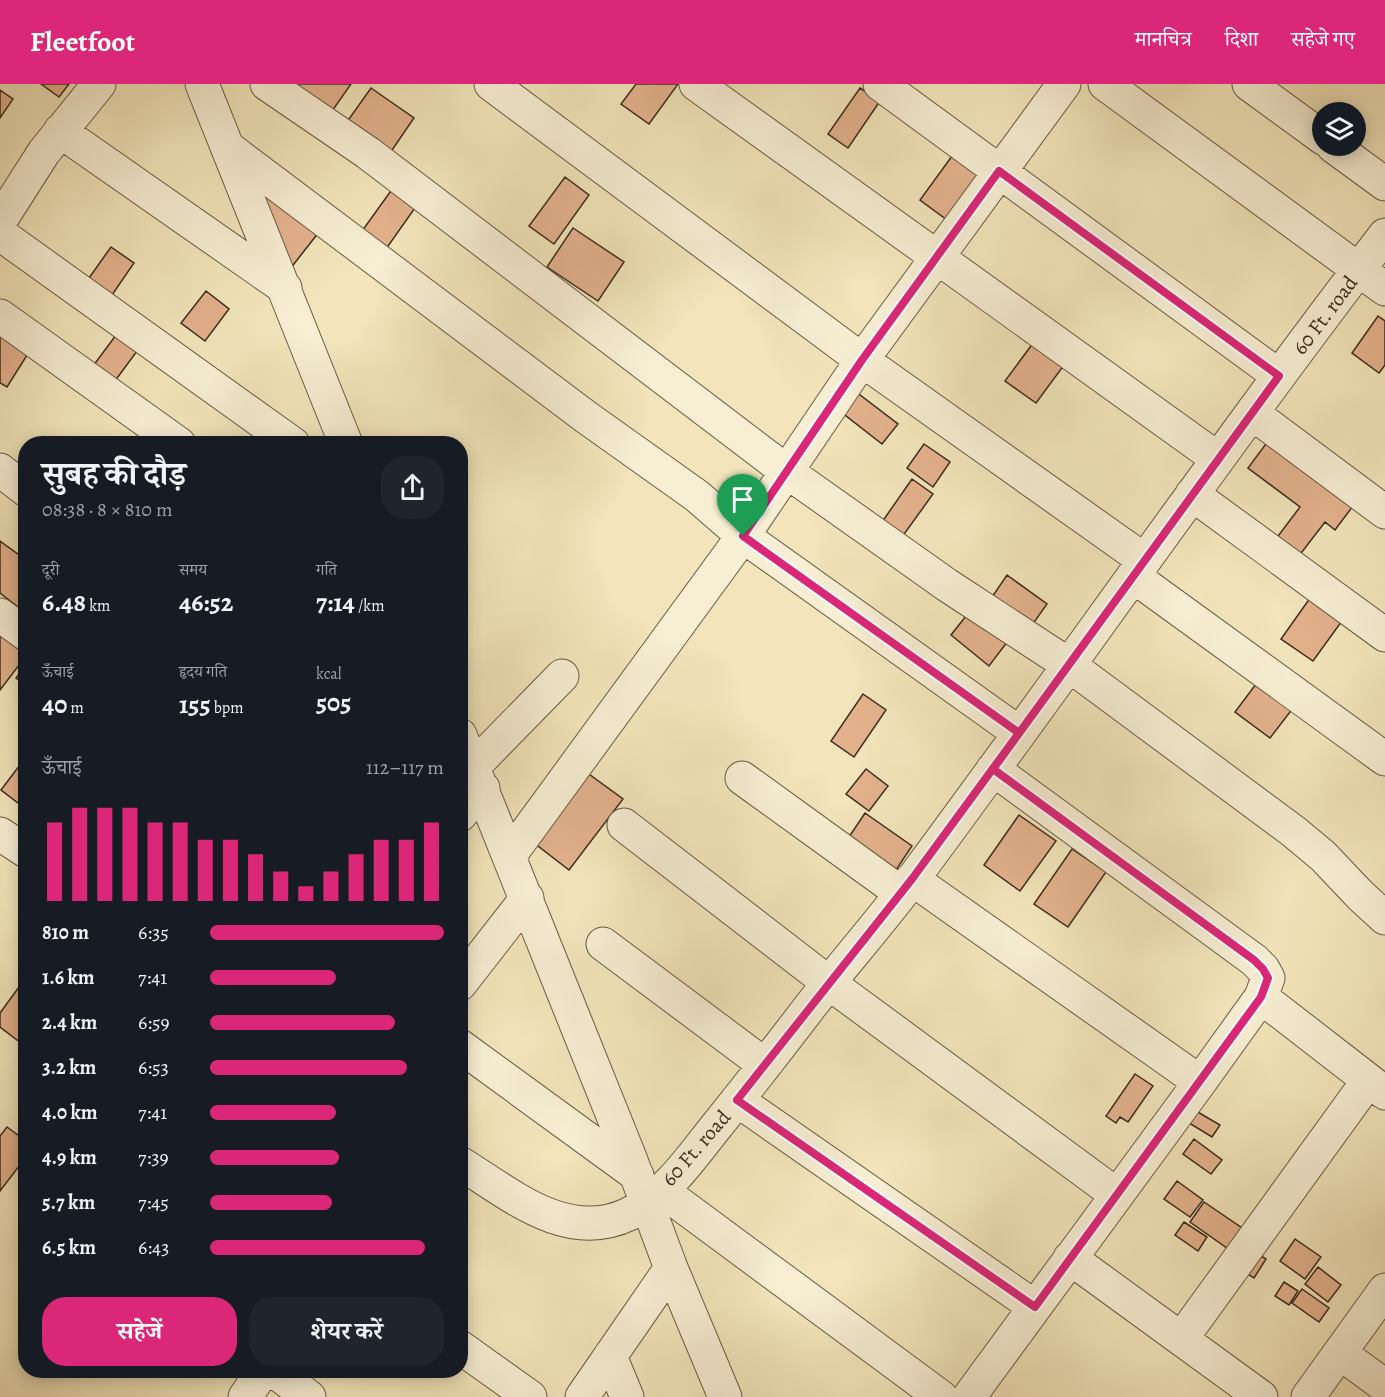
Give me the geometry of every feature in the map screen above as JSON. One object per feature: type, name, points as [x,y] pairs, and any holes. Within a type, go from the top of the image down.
[{"type":"street","points":[[0,221],[60,131],[99,84]]},
{"type":"street","points":[[202,84],[343,436]]},
{"type":"street","points":[[267,84],[368,153],[786,471],[947,585],[1069,664],[1293,831],[1323,856],[1385,918]]},
{"type":"street","points":[[491,84],[1138,568],[1385,759]]},
{"type":"street","points":[[696,84],[1218,459]]},
{"type":"street","points":[[880,84],[1279,376]]},
{"type":"street","points":[[510,855],[743,536],[862,360],[1064,84]]},
{"type":"street","points":[[1105,84],[1385,289]]},
{"type":"street","points":[[1249,84],[1312,130]]},
{"type":"street","points":[[60,131],[285,288]]},
{"type":"street","points":[[227,147],[586,417],[697,496],[743,536],[1019,733]]},
{"type":"street","points":[[1346,156],[1385,184]]},
{"type":"street","points":[[0,234],[282,436]]},
{"type":"street","name":"60 Ft. road","points":[[468,1167],[536,1211],[559,1220],[587,1223],[606,1221],[629,1214],[648,1189],[682,1169],[907,886],[1192,494],[1385,235]]},
{"type":"street","points":[[0,316],[168,436]]},
{"type":"street","points":[[1252,413],[1385,512]]},
{"type":"street","points":[[0,470],[18,484]]},
{"type":"street","points":[[1192,494],[1385,635]]},
{"type":"street","points":[[0,615],[18,628]]},
{"type":"street","points":[[468,798],[478,777],[562,676]]},
{"type":"street","points":[[468,754],[648,1189],[671,1268],[725,1397]]},
{"type":"street","points":[[969,1397],[1261,997],[1268,978],[1254,960],[993,769]]},
{"type":"street","points":[[742,778],[1200,1082]]},
{"type":"street","points":[[624,825],[829,983],[1117,1195]]},
{"type":"street","points":[[0,834],[18,846]]},
{"type":"street","points":[[468,974],[527,898]]},
{"type":"street","points":[[603,944],[765,1065]]},
{"type":"street","points":[[1182,1338],[1376,1088],[1261,997]]},
{"type":"street","points":[[468,1052],[648,1189],[941,1397]]},
{"type":"street","points":[[737,1100],[1035,1307]]},
{"type":"street","points":[[1070,1258],[1262,1397]]},
{"type":"street","points":[[582,1397],[671,1268]]},
{"type":"street","points":[[1308,1397],[1385,1290]]},
{"type":"street","points":[[468,1353],[530,1397]]},
{"type":"street","points":[[1340,1353],[1385,1386]]},
{"type":"street","points":[[610,1356],[627,1397]]},
{"type":"street","points":[[245,1397],[258,1378]]},
{"type":"street","points":[[283,1378],[309,1397]]},
{"type":"building","points":[[41,84],[69,84],[59,97]]},
{"type":"building","points":[[296,84],[351,84],[330,114]]},
{"type":"building","points":[[636,84],[678,84],[649,124],[621,104]]},
{"type":"building","points":[[371,88],[414,118],[388,156],[344,126]]},
{"type":"building","points":[[860,88],[880,101],[848,148],[828,134]]},
{"type":"building","points":[[0,90],[13,99],[0,118]]},
{"type":"building","points":[[952,156],[980,176],[947,220],[920,200]]},
{"type":"building","points":[[565,177],[589,195],[554,244],[529,226]]},
{"type":"building","points":[[273,181],[326,223],[290,269],[261,197]]},
{"type":"building","points":[[398,181],[422,198],[386,249],[362,231]]},
{"type":"building","points":[[573,228],[624,262],[598,301],[547,267]]},
{"type":"building","points":[[111,247],[134,263],[112,295],[89,278]]},
{"type":"building","points":[[206,291],[229,309],[205,341],[181,323]]},
{"type":"building","points":[[1378,316],[1385,321],[1385,365],[1379,373],[1352,353]]},
{"type":"building","points":[[122,327],[143,343],[112,385],[90,370]]},
{"type":"building","points":[[0,333],[29,352],[7,387],[0,383]]},
{"type":"building","points":[[1039,335],[1070,357],[1036,403],[1005,381]]},
{"type":"building","points":[[851,388],[898,424],[882,444],[836,408]]},
{"type":"building","points":[[1271,437],[1356,502],[1335,530],[1325,522],[1295,561],[1272,544],[1300,507],[1248,468]]},
{"type":"building","points":[[924,444],[950,462],[933,487],[907,468]]},
{"type":"building","points":[[912,479],[933,494],[902,537],[882,522]]},
{"type":"building","points":[[0,541],[18,554],[18,607],[0,593]]},
{"type":"building","points":[[1007,575],[1047,604],[1030,628],[990,600]]},
{"type":"building","points":[[1315,591],[1347,614],[1313,661],[1281,639]]},
{"type":"building","points":[[970,611],[1008,641],[989,666],[951,635]]},
{"type":"building","points":[[0,630],[18,638],[18,666],[0,690]]},
{"type":"building","points":[[1262,676],[1297,703],[1270,738],[1235,712]]},
{"type":"building","points":[[863,694],[886,710],[854,757],[831,741]]},
{"type":"building","points":[[18,768],[18,803],[1,790]]},
{"type":"building","points":[[582,769],[623,799],[569,870],[529,839]]},
{"type":"building","points":[[866,769],[888,786],[869,811],[846,794]]},
{"type":"building","points":[[865,813],[912,846],[896,870],[849,837]]},
{"type":"building","points":[[1019,815],[1056,841],[1020,891],[984,865]]},
{"type":"building","points":[[1072,849],[1106,872],[1068,927],[1034,904]]},
{"type":"building","points":[[18,988],[18,1041],[0,1027],[0,1013]]},
{"type":"building","points":[[1135,1074],[1153,1086],[1128,1122],[1120,1117],[1116,1123],[1106,1116]]},
{"type":"building","points":[[1196,1111],[1220,1125],[1212,1137],[1189,1123]]},
{"type":"building","points":[[7,1127],[18,1135],[18,1167],[0,1191],[0,1136]]},
{"type":"building","points":[[1194,1139],[1222,1160],[1211,1174],[1183,1154]]},
{"type":"building","points":[[1177,1181],[1203,1200],[1190,1217],[1164,1199]]},
{"type":"building","points":[[1204,1202],[1248,1232],[1234,1253],[1190,1222]]},
{"type":"building","points":[[1184,1222],[1207,1237],[1198,1251],[1175,1235]]},
{"type":"building","points":[[1295,1239],[1321,1257],[1305,1279],[1280,1261]]},
{"type":"building","points":[[1250,1249],[1266,1259],[1254,1278],[1238,1268]]},
{"type":"building","points":[[1318,1267],[1341,1285],[1328,1302],[1305,1284]]},
{"type":"building","points":[[1284,1282],[1298,1291],[1289,1305],[1275,1296]]},
{"type":"building","points":[[1302,1289],[1329,1308],[1319,1322],[1292,1303]]},
{"type":"route","points":[[999,171],[1279,376],[993,769],[1254,960],[1268,978],[1261,997],[1035,1307],[737,1100],[912,879],[1019,733],[743,536],[862,360],[999,171]]}]
